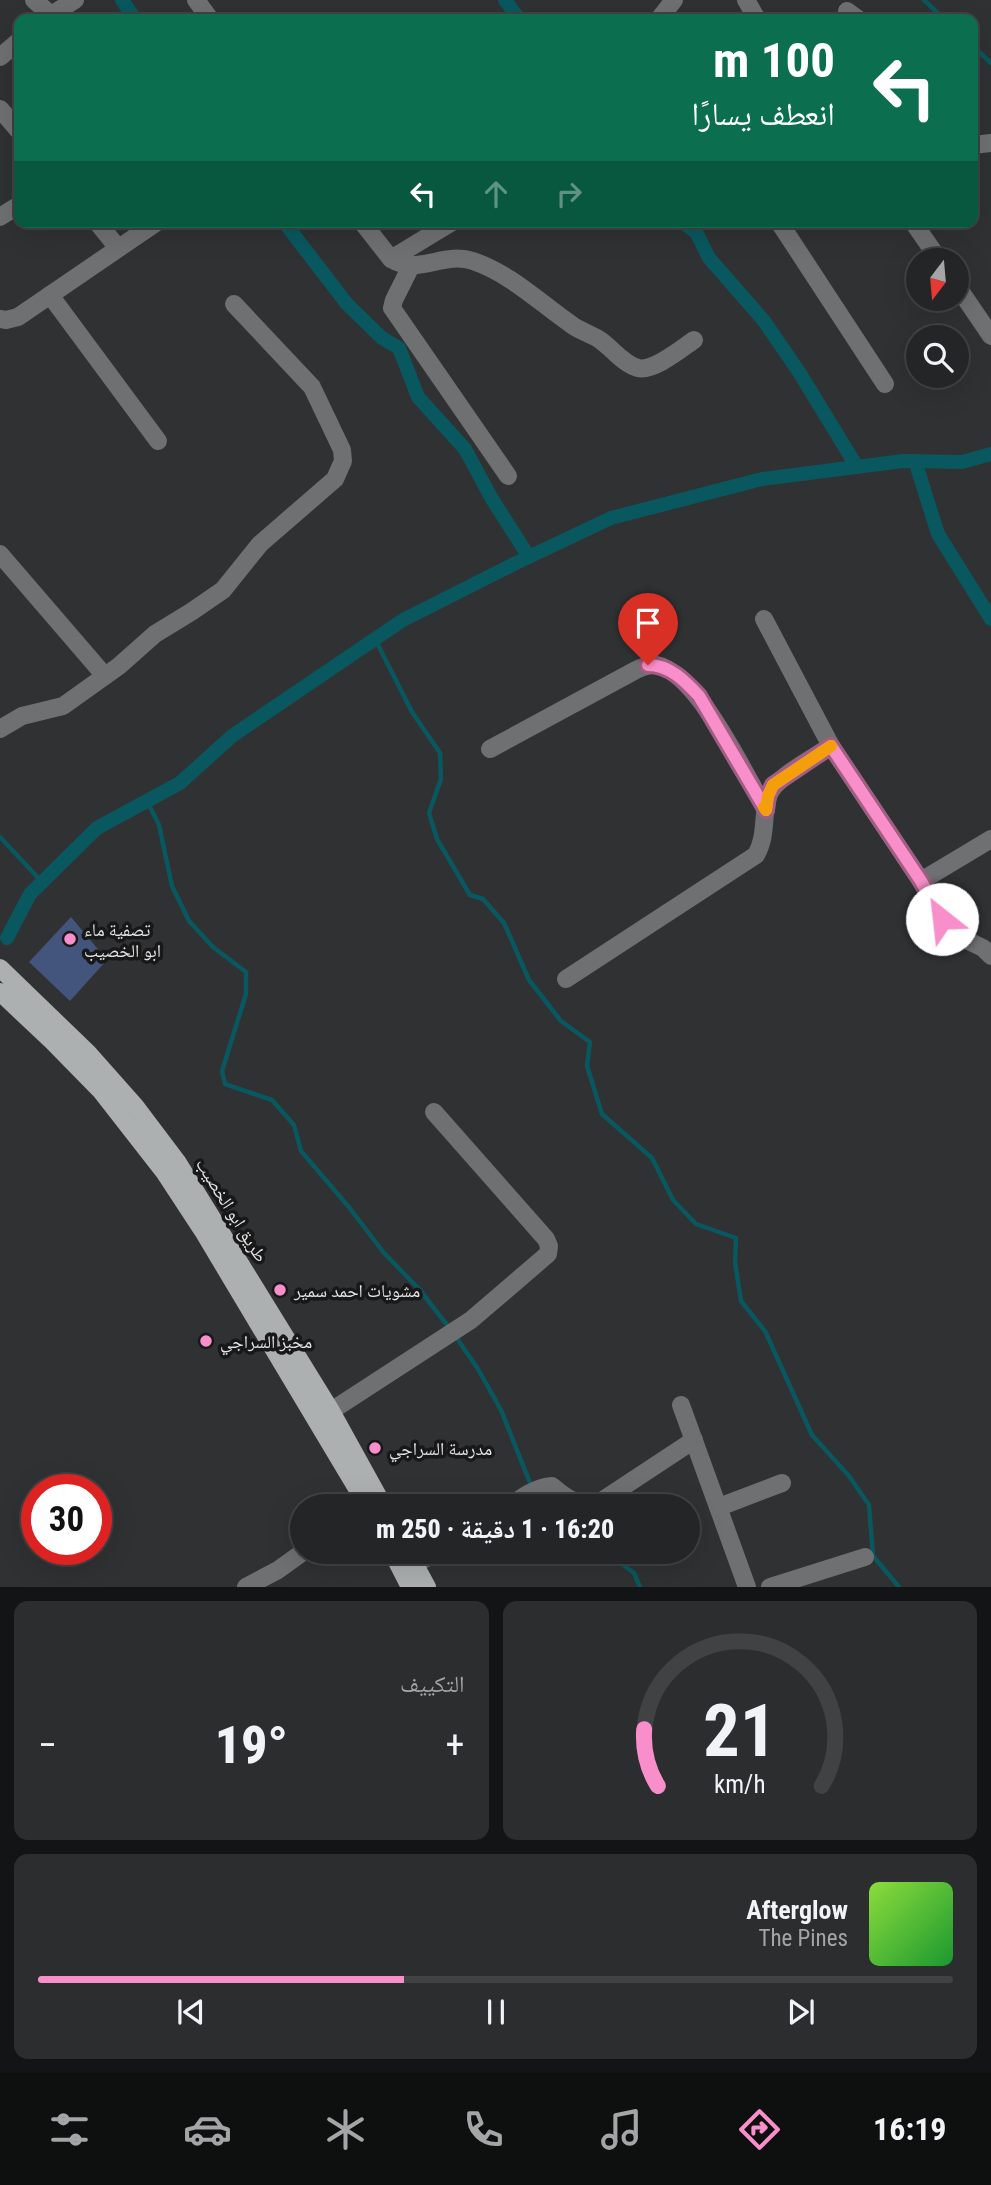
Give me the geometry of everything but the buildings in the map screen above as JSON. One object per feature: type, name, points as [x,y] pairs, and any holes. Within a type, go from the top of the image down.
[{"type":"main road","name":"طريق ابو الخصيب","points":[[0,968],[88,1053],[157,1134],[198,1192],[331,1410],[377,1494]]},
{"type":"main road","name":"طريق ابو الخصيب","points":[[0,992],[101,1091],[165,1173],[203,1231],[360,1494]]},
{"type":"main road","points":[[398,1564],[410,1587]]},
{"type":"main road","points":[[415,1564],[427,1587]]},
{"type":"street","points":[[34,0],[46,14]]},
{"type":"street","points":[[53,14],[75,0]]},
{"type":"street","points":[[663,14],[674,0]]},
{"type":"street","points":[[0,57],[14,45]]},
{"type":"street","points":[[0,109],[14,125]]},
{"type":"street","points":[[102,228],[118,248]]},
{"type":"street","points":[[0,318],[12,320],[148,228]]},
{"type":"street","points":[[367,228],[391,259],[402,266],[452,259],[472,261],[513,281],[574,327],[597,337],[624,361],[639,368],[649,369],[694,340]]},
{"type":"street","points":[[391,259],[442,228]]},
{"type":"street","points":[[783,228],[886,384]]},
{"type":"street","points":[[916,228],[931,248]]},
{"type":"street","points":[[411,266],[392,308],[508,476]]},
{"type":"street","points":[[50,295],[158,441]]},
{"type":"street","points":[[0,729],[22,716],[63,706],[105,676],[155,634],[223,590],[260,544],[327,486],[340,470],[342,450],[312,387],[234,304]]},
{"type":"street","points":[[970,305],[991,336]]},
{"type":"street","points":[[0,554],[105,676]]},
{"type":"street","points":[[764,619],[831,746],[921,881],[942,919],[960,937],[982,948],[991,956]]},
{"type":"street","points":[[490,749],[636,670],[656,665],[678,676],[699,696],[766,810]]},
{"type":"street","points":[[566,979],[755,855],[762,845],[768,796],[773,785],[831,746]]},
{"type":"street","points":[[921,881],[991,839]]},
{"type":"street","points":[[331,1410],[471,1320],[546,1258],[549,1246],[546,1239],[433,1112]]},
{"type":"street","points":[[681,1405],[747,1587]]},
{"type":"street","points":[[612,1494],[694,1440]]},
{"type":"street","points":[[719,1507],[782,1483]]},
{"type":"street","points":[[531,1494],[552,1486],[561,1494]]},
{"type":"street","points":[[770,1587],[865,1557]]},
{"type":"street","points":[[246,1587],[290,1561]]},
{"type":"waterway","points":[[122,0],[132,14]]},
{"type":"waterway","points":[[505,0],[515,14]]},
{"type":"waterway","points":[[924,0],[939,14]]},
{"type":"waterway","points":[[978,51],[991,63]]},
{"type":"waterway","points":[[289,228],[347,304],[382,338],[399,348],[418,397],[465,449],[492,499],[529,557]]},
{"type":"waterway","points":[[690,228],[696,232],[709,258],[764,321],[799,372],[857,467]]},
{"type":"waterway","points":[[7,938],[30,894],[97,828],[180,783],[232,736],[403,620],[516,563],[611,518],[762,479],[903,461],[962,462],[991,454]]},
{"type":"waterway","points":[[915,461],[938,534],[991,619]]},
{"type":"waterway","points":[[375,639],[412,712],[440,753],[441,779],[429,813],[437,839],[470,895],[483,899],[504,923],[529,980],[561,1021],[590,1042],[587,1066],[602,1114],[652,1158],[673,1200],[696,1224],[736,1238],[735,1262],[741,1301],[765,1331],[812,1435],[849,1476],[869,1505],[873,1556],[899,1587]]},
{"type":"waterway","points":[[147,801],[159,825],[172,886],[189,921],[213,947],[246,972],[246,994],[222,1071],[225,1084],[272,1100],[294,1125],[301,1151],[451,1330]]},
{"type":"waterway","points":[[0,837],[42,882]]},
{"type":"waterway","points":[[456,1337],[501,1410],[532,1488]]},
{"type":"waterway","points":[[622,1564],[634,1573],[640,1587]]},
{"type":"slow traffic","points":[[764,807],[766,810],[773,785],[831,746]]},
{"type":"place","name":"تصفية ماء ابو الخصيب","points":[[70,939]]},
{"type":"place","name":"مشويات احمد سمير","points":[[280,1290]]},
{"type":"place","name":"مخبز السراجي","points":[[206,1341]]},
{"type":"place","name":"مدرسة السراجي","points":[[375,1448]]},
{"type":"route","points":[[648,665],[669,670],[699,696],[766,810],[773,785],[831,746],[921,881],[942,919]]}]
